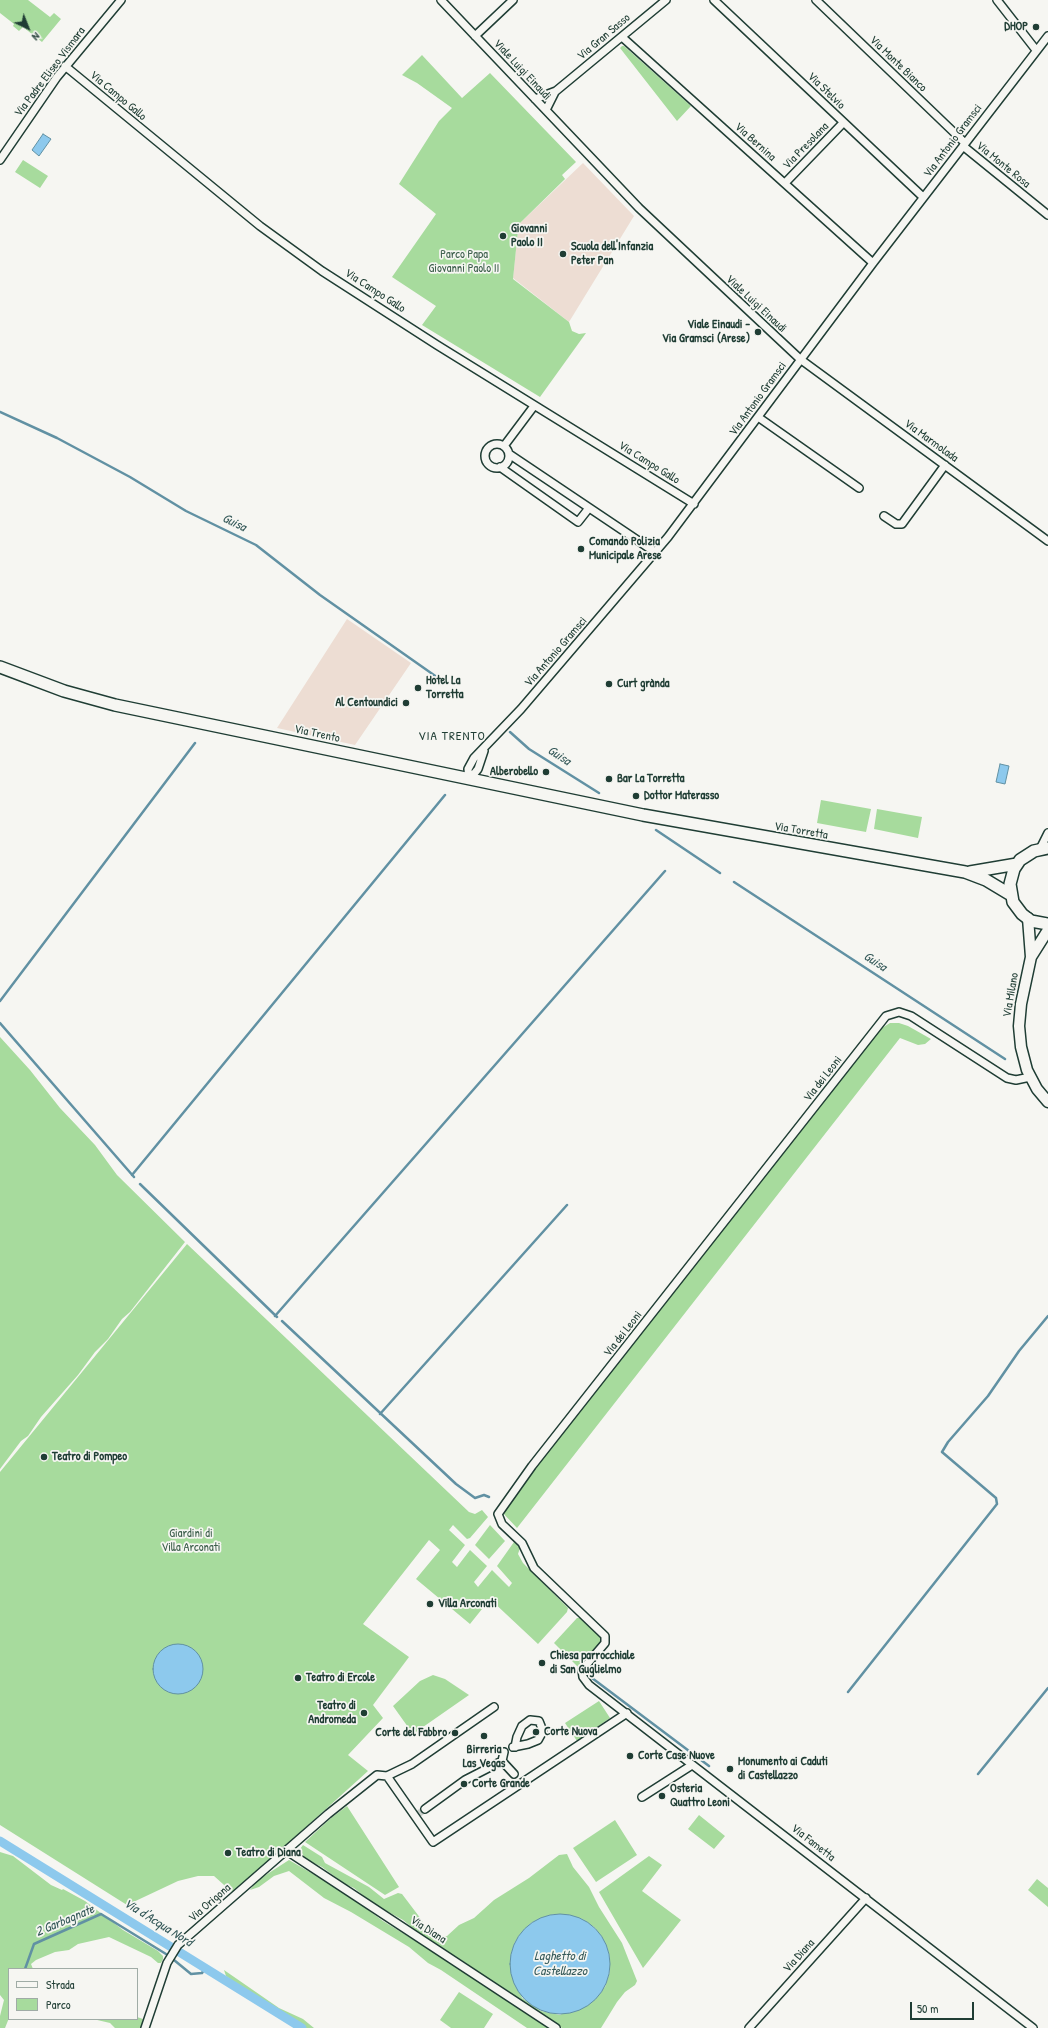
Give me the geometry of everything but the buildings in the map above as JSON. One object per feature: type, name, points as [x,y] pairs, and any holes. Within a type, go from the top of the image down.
[{"type":"main road","name":"Via Trento","points":[[0,667],[64,691],[115,705],[468,780],[632,813]]},
{"type":"main road","name":"Via Torretta","points":[[632,813],[796,844],[966,872],[986,880],[1011,895]]},
{"type":"main road","points":[[1044,848],[1029,853],[1017,864],[1011,879],[1011,895],[1017,908],[1028,918],[1040,924],[1048,924]]},
{"type":"main road","name":"Via Torretta","points":[[966,872],[984,871],[1017,864]]},
{"type":"street","name":"Via Padre Eliseo Vismara","points":[[0,160],[65,66],[121,0]]},
{"type":"street","name":"Viale Luigi Einaudi","points":[[441,0],[663,231],[800,359]]},
{"type":"street","points":[[475,36],[513,0]]},
{"type":"street","name":"Via Gran Sasso","points":[[535,99],[556,91],[666,0]]},
{"type":"street","name":"Via Stelvio","points":[[714,0],[843,123],[924,197]]},
{"type":"street","name":"Via Monte Bianco","points":[[816,0],[964,145]]},
{"type":"street","points":[[996,0],[1036,50]]},
{"type":"street","name":"Via Antonio Gramsci","points":[[468,780],[478,769],[484,750],[656,552],[694,504],[800,359],[1048,36]]},
{"type":"street","name":"Via Bernina","points":[[622,37],[873,263]]},
{"type":"street","name":"Via Campo Gallo","points":[[65,66],[260,226],[322,271],[534,406],[694,504]]},
{"type":"street","name":"Via Gran Sasso","points":[[546,110],[556,91]]},
{"type":"street","name":"Via Presolana","points":[[785,183],[843,123]]},
{"type":"street","name":"Via Monte Rosa","points":[[964,145],[1048,215]]},
{"type":"street","name":"Via Marmolada","points":[[800,359],[1048,542]]},
{"type":"street","points":[[504,446],[534,406]]},
{"type":"street","points":[[758,417],[859,488]]},
{"type":"street","points":[[504,446],[493,445],[489,448],[486,454],[486,459],[490,465],[500,468],[578,522],[589,508]]},
{"type":"street","points":[[504,446],[509,454],[619,529],[656,552]]},
{"type":"street","points":[[500,468],[508,461],[509,454]]},
{"type":"street","points":[[884,516],[896,524],[902,524],[945,465]]},
{"type":"street","points":[[1044,848],[1048,833]]},
{"type":"street","points":[[1028,918],[1031,958]]},
{"type":"street","points":[[1031,958],[1048,930]]},
{"type":"street","name":"Via Milano","points":[[1031,958],[1021,1004],[1019,1026],[1021,1047],[1030,1077],[1048,1102]]},
{"type":"street","name":"Via dei Leoni","points":[[582,1674],[584,1666],[605,1643],[605,1636],[534,1568],[522,1543],[500,1521],[498,1511],[886,1016],[894,1012],[911,1016],[1007,1078],[1016,1080],[1030,1077]]},
{"type":"street","name":"Via Fametta","points":[[582,1674],[589,1685],[1033,2028]]},
{"type":"street","name":"Via Origona","points":[[146,2028],[163,1973],[178,1945],[359,1788],[377,1775],[387,1776],[412,1764],[494,1707]]},
{"type":"street","points":[[387,1776],[416,1815],[433,1842],[627,1713]]},
{"type":"street","points":[[502,1761],[504,1752]]},
{"type":"street","points":[[502,1761],[514,1774]]},
{"type":"street","points":[[425,1809],[465,1780],[502,1761]]},
{"type":"street","points":[[642,1798],[692,1764]]},
{"type":"street","name":"Via Diana","points":[[287,1851],[556,2028]]},
{"type":"street","name":"Via Diana","points":[[748,2028],[866,1898]]},
{"type":"shaded area","name":"Scuola dell'Infanzia Peter Pan","points":[[583,163],[634,216],[569,322],[513,278],[520,223]]},
{"type":"shaded area","points":[[347,619],[411,663],[355,745],[277,728]]},
{"type":"green space","points":[[0,0],[28,0],[50,17],[54,13],[61,19],[42,42],[23,27],[19,31],[13,26],[14,24],[0,13]]},
{"type":"green space","points":[[624,46],[691,106],[677,121],[620,48]]},
{"type":"green space","name":"Parco Papa Giovanni Paolo II","points":[[422,55],[462,98],[490,73],[576,162],[562,175],[565,179],[520,223],[518,230],[513,279],[569,322],[572,331],[579,334],[586,333],[540,397],[422,325],[436,306],[392,277],[436,214],[399,184],[439,121],[452,108],[417,83],[402,75]]},
{"type":"green space","points":[[23,160],[48,176],[40,188],[15,172]]},
{"type":"green space","points":[[821,800],[871,809],[866,832],[817,823]]},
{"type":"green space","points":[[877,809],[922,817],[918,838],[874,829]]},
{"type":"green space","points":[[890,1023],[899,1023],[908,1026],[931,1039],[925,1044],[918,1045],[900,1038],[517,1528],[501,1511],[882,1028]]},
{"type":"green space","points":[[0,1037],[30,1070],[60,1108],[95,1145],[117,1175],[185,1242],[130,1312],[122,1319],[108,1339],[95,1352],[78,1375],[41,1417],[28,1436],[21,1441],[0,1469]]},
{"type":"green space","name":"Giardini di Villa Arconati","points":[[187,1244],[469,1512],[475,1514],[482,1510],[488,1517],[470,1538],[467,1539],[453,1525],[449,1530],[465,1545],[452,1562],[457,1567],[470,1550],[487,1566],[474,1582],[478,1587],[492,1570],[509,1587],[512,1583],[497,1566],[514,1542],[520,1548],[518,1554],[523,1563],[568,1608],[567,1612],[538,1644],[490,1599],[470,1624],[416,1579],[440,1550],[429,1540],[363,1624],[409,1657],[373,1705],[383,1718],[348,1755],[368,1771],[233,1893],[214,1876],[198,1876],[178,1881],[127,1905],[0,1825],[0,1472]]},
{"type":"green space","points":[[490,1525],[505,1541],[489,1559],[475,1545]]},
{"type":"green space","points":[[577,1618],[580,1618],[602,1639],[602,1642],[578,1667],[554,1643]]},
{"type":"green space","points":[[433,1675],[445,1679],[469,1695],[413,1734],[393,1706],[420,1681]]},
{"type":"green space","points":[[599,1701],[610,1718],[577,1741],[565,1723]]},
{"type":"green space","points":[[347,1806],[399,1887],[385,1895],[305,1842],[331,1818]]},
{"type":"green space","points":[[699,1815],[725,1836],[714,1849],[688,1829]]},
{"type":"green space","points":[[615,1820],[637,1855],[596,1882],[573,1848]]},
{"type":"green space","points":[[303,1845],[322,1857],[325,1863],[369,1887],[384,1899],[398,1893],[402,1894],[421,1919],[430,1936],[437,1940],[447,1936],[459,1925],[474,1918],[494,1900],[529,1878],[559,1855],[567,1854],[573,1867],[589,1887],[599,1907],[622,1943],[637,1981],[635,1985],[625,1992],[617,2002],[601,2028],[562,2028],[525,2005],[507,1990],[482,1977],[466,1963],[426,1939],[403,1920],[374,1904],[354,1888],[345,1884],[322,1867],[305,1859],[300,1849]],"holes":[[[554,1914],[568,1915],[582,1919],[594,1927],[601,1936],[607,1947],[610,1958],[610,1971],[605,1987],[560,2015],[541,2011],[522,1998],[511,1954],[515,1942],[531,1923]]]},
{"type":"green space","points":[[0,1852],[13,1856],[51,1885],[62,1890],[63,1889],[85,1901],[123,1930],[158,1951],[163,1956],[161,1963],[158,1963],[151,1957],[109,1937],[78,1944],[69,1950],[55,1952],[36,1960],[31,1964],[33,1968],[8,1968],[8,2020],[5,2028],[0,2028],[0,2016],[4,2000],[0,1995]]},
{"type":"green space","points":[[649,1856],[662,1865],[642,1891],[681,1920],[643,1968],[599,1892]]},
{"type":"green space","points":[[289,1860],[344,1892],[383,1921],[448,1961],[548,2028],[527,2028],[441,1970],[428,1963],[409,1947],[351,1912],[324,1898],[289,1871],[274,1876],[259,1887],[250,1890],[258,1880]]},
{"type":"green space","points":[[1037,1879],[1048,1888],[1048,1907],[1028,1890]]},
{"type":"green space","points":[[224,1970],[279,2008],[303,2019],[314,2028],[298,2028],[291,2018],[237,1984],[226,1976]]},
{"type":"green space","points":[[459,1992],[493,2014],[484,2028],[451,2028],[440,2020]]},
{"type":"green space","points":[[138,2017],[143,2019],[141,2028],[115,2028],[110,2023],[97,2020],[138,2020]]},
{"type":"water","points":[[43,134],[51,139],[39,156],[32,150]]},
{"type":"water","points":[[1000,764],[1009,766],[1005,784],[996,782]]},
{"type":"water","points":[[173,1644],[183,1644],[196,1651],[203,1664],[203,1674],[196,1687],[183,1694],[173,1694],[164,1690],[157,1683],[153,1674],[153,1664],[157,1655],[164,1648]]},
{"type":"water","name":"Laghetto di Castellazzo","points":[[560,1914],[570,1915],[588,1922],[602,1936],[609,1954],[609,1974],[602,1992],[588,2006],[570,2013],[560,2014],[550,2013],[532,2006],[518,1992],[511,1974],[510,1964],[511,1954],[518,1936],[532,1922],[550,1915]]},
{"type":"waterway","name":"Guisa","points":[[0,412],[57,438],[130,477],[186,511],[256,545],[320,595],[441,680]]},
{"type":"waterway","name":"Guisa","points":[[510,732],[529,749],[599,793]]},
{"type":"waterway","points":[[0,1001],[195,743]]},
{"type":"waterway","points":[[132,1175],[445,795]]},
{"type":"waterway","name":"Guisa","points":[[656,830],[720,873]]},
{"type":"waterway","points":[[275,1316],[665,871]]},
{"type":"waterway","name":"Guisa","points":[[734,882],[1005,1059]]},
{"type":"waterway","points":[[0,1023],[134,1177]]},
{"type":"waterway","points":[[140,1184],[277,1317]]},
{"type":"waterway","points":[[380,1414],[567,1205]]},
{"type":"waterway","points":[[848,1692],[997,1504],[996,1498],[942,1452],[948,1442],[988,1396],[1019,1351],[1048,1316]]},
{"type":"waterway","points":[[282,1321],[456,1484],[475,1498],[484,1495],[489,1497]]},
{"type":"waterway","points":[[592,1678],[709,1766]]},
{"type":"waterway","points":[[978,1774],[1048,1688]]},
{"type":"waterway","name":"Via d'Acqua Nord","points":[[0,1841],[302,2028]]},
{"type":"waterway","name":"2 Garbagnate","points":[[25,1968],[34,1944],[101,1914],[166,1954]]},
{"type":"waterway","name":"2 Garbagnate","points":[[174,1960],[191,1974],[202,1973],[205,1968]]},
{"type":"tunnel","points":[[417,1815],[425,1809]]},
{"type":"place","name":"DHOP","points":[[1036,27]]},
{"type":"place","name":"Giovanni Paolo II","points":[[503,236]]},
{"type":"place","name":"Scuola dell'Infanzia Peter Pan","points":[[563,254]]},
{"type":"place","name":"Viale Einaudi - Via Gramsci (Arese)","points":[[758,332]]},
{"type":"place","name":"Comando Polizia Municipale Arese","points":[[581,549]]},
{"type":"place","name":"Curt grànda","points":[[609,684]]},
{"type":"place","name":"Hotel La Torretta","points":[[418,688]]},
{"type":"place","name":"Al Centoundici","points":[[406,703]]},
{"type":"place","name":"Alberobello","points":[[546,772]]},
{"type":"place","name":"Bar La Torretta","points":[[609,779]]},
{"type":"place","name":"Dottor Materasso","points":[[636,796]]},
{"type":"place","name":"Teatro di Pompeo","points":[[44,1457]]},
{"type":"place","name":"Villa Arconati","points":[[430,1604]]},
{"type":"place","name":"Chiesa parrocchiale di San Guglielmo","points":[[542,1663]]},
{"type":"place","name":"Teatro di Ercole","points":[[298,1678]]},
{"type":"place","name":"Teatro di Andromeda","points":[[364,1713]]},
{"type":"place","name":"Corte Nuova","points":[[536,1732]]},
{"type":"place","name":"Corte del Fabbro","points":[[455,1733]]},
{"type":"place","name":"Birreria Las Vegas","points":[[484,1736]]},
{"type":"place","name":"Corte Case Nuove","points":[[630,1756]]},
{"type":"place","name":"Monumento ai Caduti di Castellazzo","points":[[730,1769]]},
{"type":"place","name":"Corte Grande","points":[[464,1784]]},
{"type":"place","name":"Osteria Quattro Leoni","points":[[662,1796]]},
{"type":"place","name":"Teatro di Diana","points":[[228,1853]]},
{"type":"district","name":"VIA TRENTO","points":[[452,737]]}]
